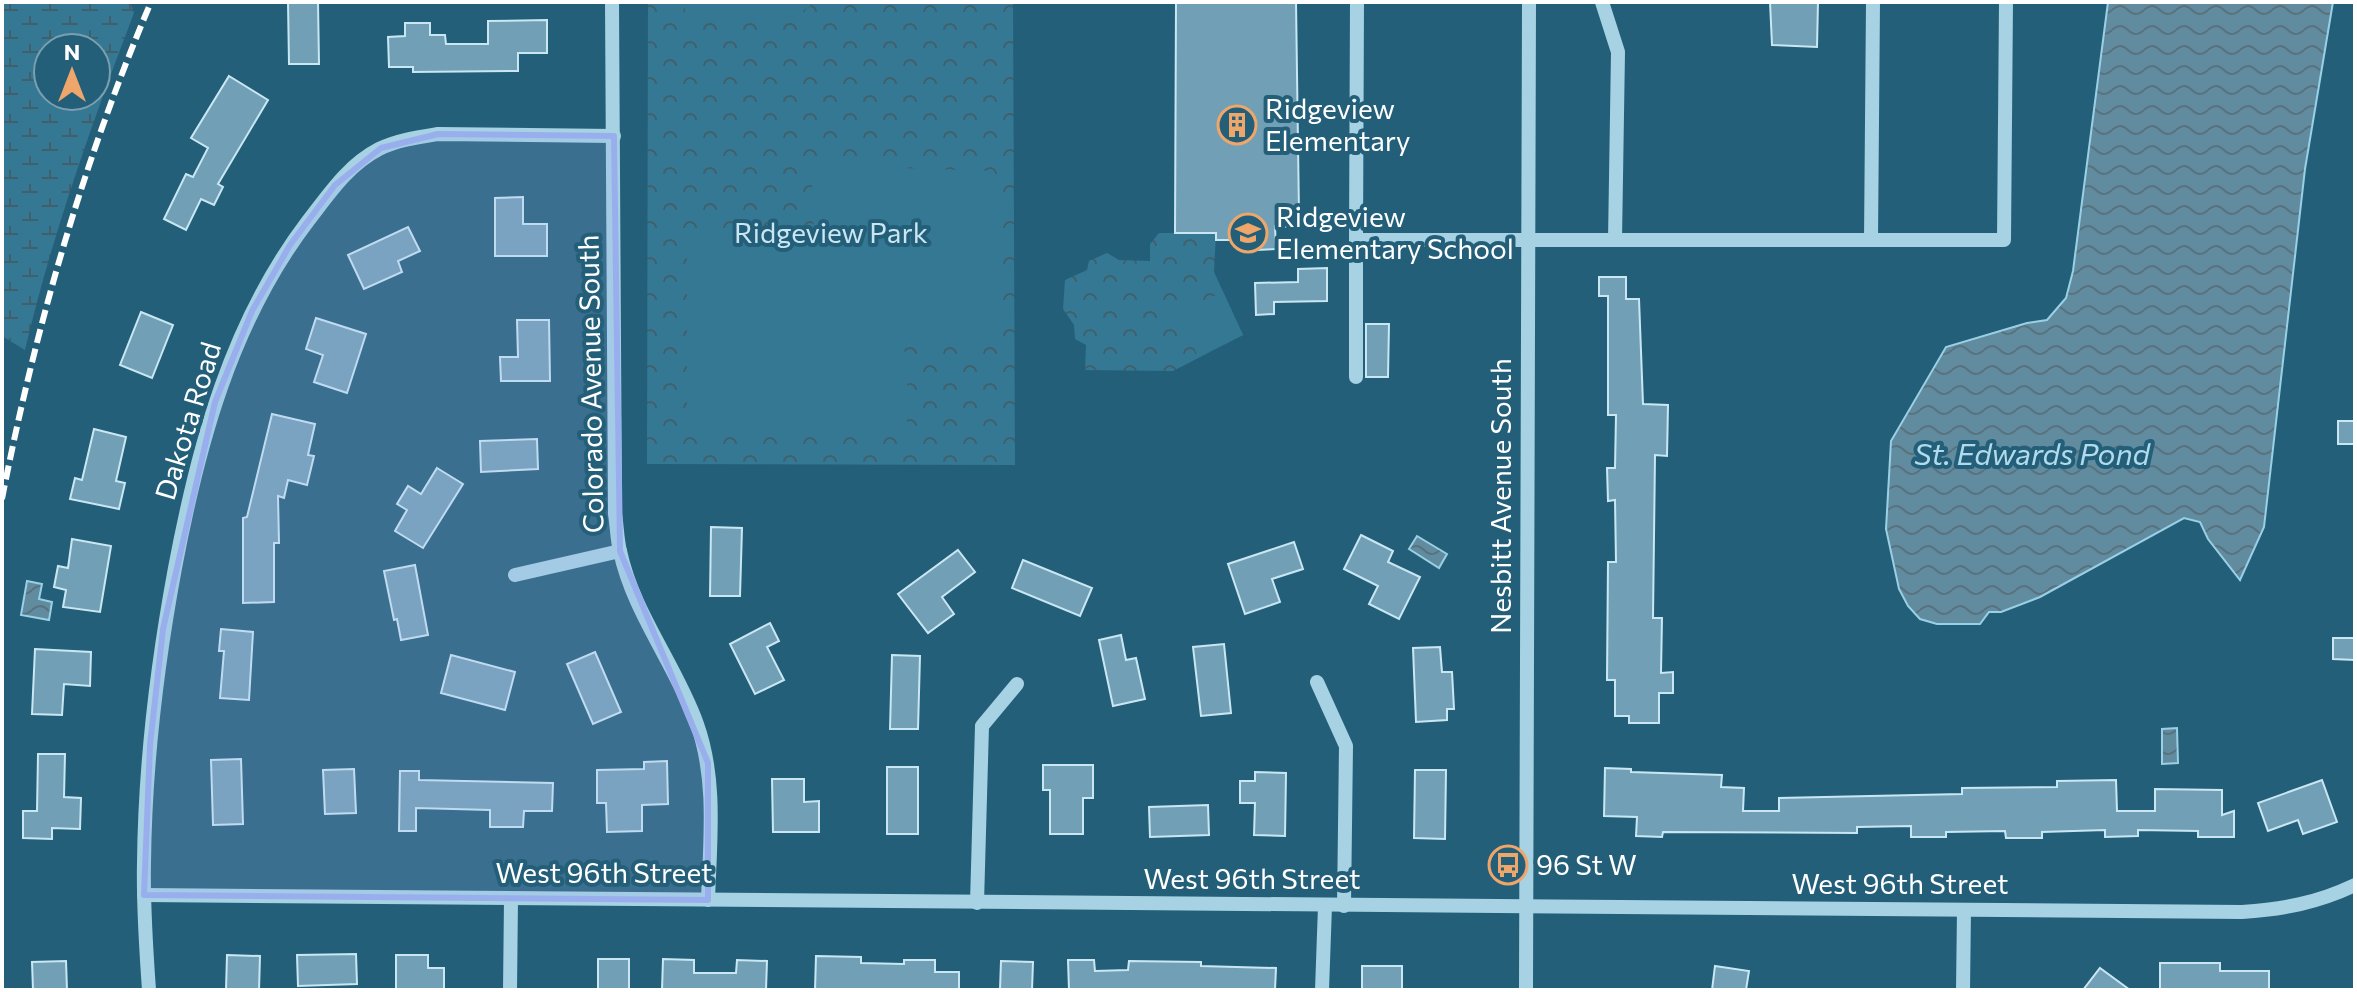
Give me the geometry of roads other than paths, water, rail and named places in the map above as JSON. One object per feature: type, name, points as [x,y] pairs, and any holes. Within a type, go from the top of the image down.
[{"type":"street","name":"Colorado Avenue South","points":[[612,2],[615,514],[620,551],[639,606],[696,723],[708,763],[708,900]]},
{"type":"street","points":[[1356,377],[1357,2]]},
{"type":"street","name":"Nesbitt Avenue South","points":[[1526,990],[1529,2]]},
{"type":"street","points":[[1602,2],[1618,52],[1615,240]]},
{"type":"street","points":[[1871,240],[1873,2]]},
{"type":"street","points":[[1356,240],[2004,240],[2006,2]]},
{"type":"street","name":"Dakota Road","points":[[149,990],[144,895],[150,745],[163,629],[185,514],[223,381],[252,311],[290,245],[335,185],[357,163],[381,148],[438,134],[614,136]]},
{"type":"street","points":[[515,575],[620,551]]},
{"type":"street","points":[[1317,682],[1346,746],[1344,906]]},
{"type":"street","points":[[977,903],[982,726],[1017,684]]},
{"type":"street","name":"West 96th Street","points":[[144,895],[2242,912],[2288,908],[2331,896],[2355,885]]},
{"type":"street","points":[[510,990],[511,899]]},
{"type":"street","points":[[1322,990],[1325,906]]},
{"type":"street","points":[[1963,990],[1964,910]]},
{"type":"water","name":"St. Edwards Pond","points":[[2108,2],[2333,2],[2305,169],[2264,527],[2240,580],[2208,539],[2200,522],[2184,518],[2040,597],[2001,612],[1989,612],[1980,624],[1937,624],[1920,619],[1899,589],[1886,529],[1891,441],[1946,347],[2047,320],[2066,298],[2073,271]]},
{"type":"water","points":[[1417,536],[1447,554],[1439,568],[1409,549]]},
{"type":"water","points":[[27,581],[42,584],[39,599],[52,602],[49,620],[21,615]]},
{"type":"water","points":[[2177,728],[2178,763],[2162,764],[2162,729]]},
{"type":"railway","points":[[2,499],[30,372],[63,247],[104,123],[151,2]]},
{"type":"place","name":"Ridgeview Elementary","points":[[1237,125]]},
{"type":"place","name":"Ridgeview Elementary School","points":[[1248,233]]},
{"type":"place","name":"96 St W","points":[[1508,865]]},
{"type":"park label","name":"Ridgeview Park","points":[[831,233]]}]
